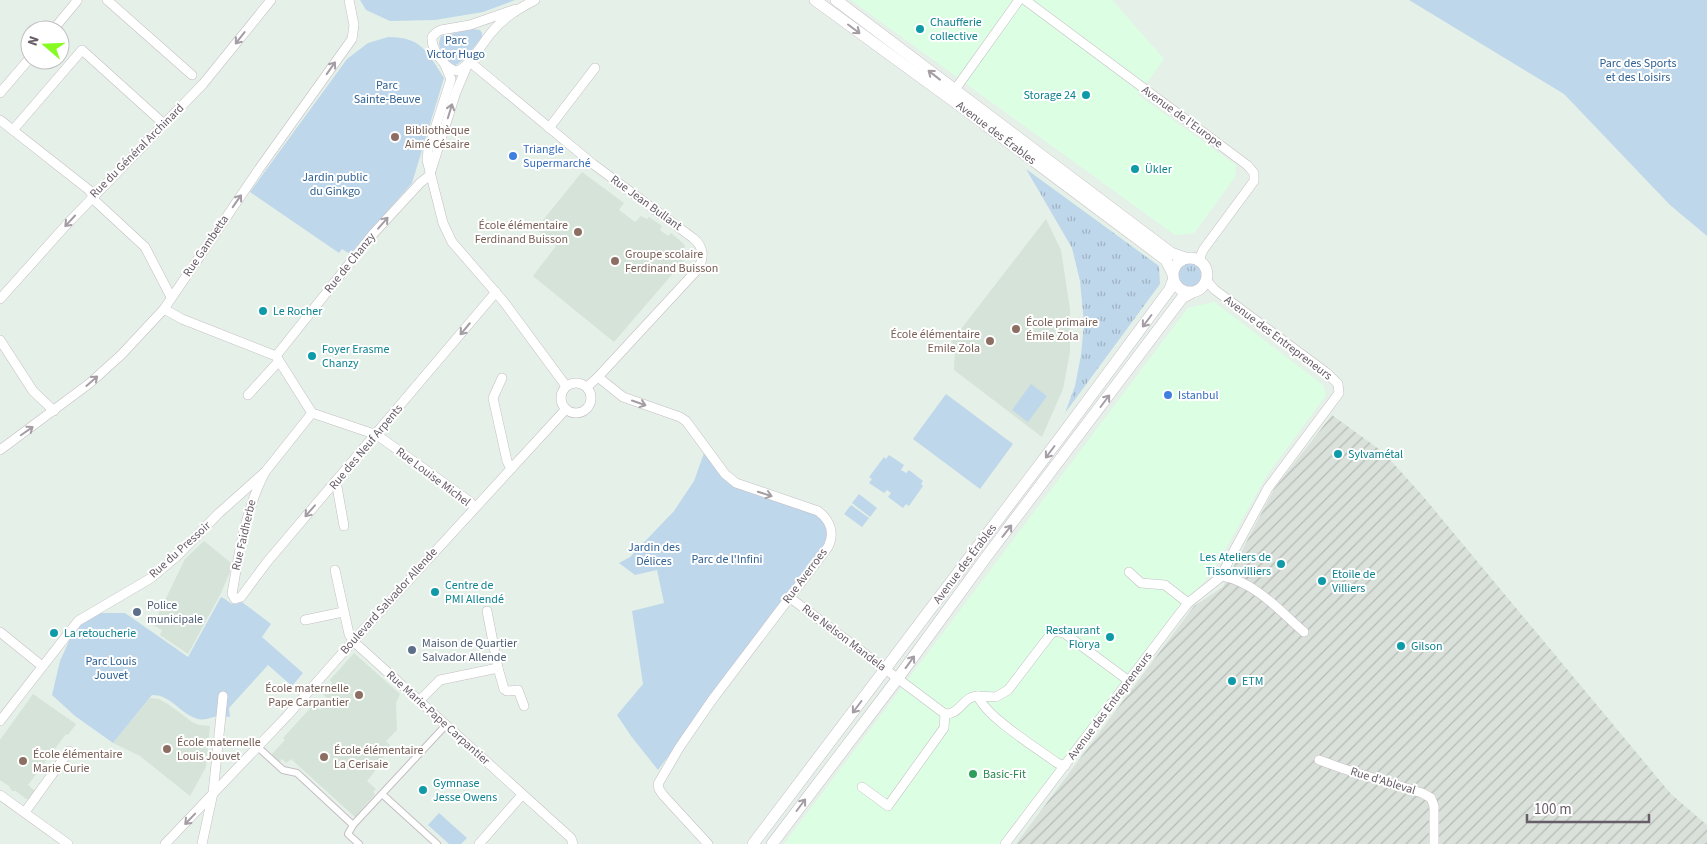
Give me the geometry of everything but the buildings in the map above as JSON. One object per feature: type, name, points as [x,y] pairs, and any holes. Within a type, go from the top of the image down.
[{"type":"main road","name":"Avenue des Érables","points":[[753,844],[1099,386],[1170,289],[1172,276],[1166,260],[1161,256],[815,0]]},
{"type":"main road","name":"Avenue des Érables","points":[[836,0],[1170,253],[1185,258]]},
{"type":"main road","points":[[1185,258],[1199,260],[1206,269],[1206,280],[1200,289],[1191,292],[1180,290],[1172,276],[1177,263],[1185,258]]},
{"type":"main road","name":"Avenue des Érables","points":[[772,844],[1182,298],[1191,292]]},
{"type":"street","points":[[62,20],[78,1],[76,0]]},
{"type":"street","points":[[107,0],[192,75]]},
{"type":"street","name":"Rue du Général Archinard","points":[[0,299],[92,197],[203,84],[270,0]]},
{"type":"street","name":"Rue Gambetta","points":[[0,450],[84,388],[121,356],[164,309],[254,176],[352,39],[354,25],[349,0]]},
{"type":"street","points":[[535,0],[516,9],[470,25],[437,32],[432,37],[432,41],[450,78],[426,160],[447,233],[452,242],[496,292],[566,386]]},
{"type":"street","points":[[954,91],[1019,0]]},
{"type":"street","name":"Avenue de l'Europe","points":[[1025,0],[1247,165],[1254,173],[1254,181],[1203,250],[1199,260]]},
{"type":"street","points":[[430,174],[456,92],[470,62],[492,31],[516,9]]},
{"type":"street","points":[[13,130],[82,50],[164,124]]},
{"type":"street","points":[[444,63],[451,69],[458,71],[470,62]]},
{"type":"street","name":"Rue Jean Bullant","points":[[470,62],[548,128],[611,178],[693,238],[701,247],[701,261],[696,270],[587,387]]},
{"type":"street","points":[[548,128],[595,68]]},
{"type":"street","points":[[0,93],[20,70]]},
{"type":"street","points":[[0,120],[88,190],[92,197],[145,247],[171,297]]},
{"type":"street","name":"Rue de Chanzy","points":[[278,358],[373,234],[420,182],[430,174]]},
{"type":"street","name":"Avenue des Entrepreneurs","points":[[1006,844],[1188,603],[1222,576],[1268,488],[1338,393],[1338,384],[1327,373],[1215,290],[1206,280]]},
{"type":"street","name":"Rue des Neuf Arpents","points":[[235,599],[241,597],[267,562],[496,292]]},
{"type":"street","points":[[164,309],[182,319],[278,358],[312,413]]},
{"type":"street","points":[[0,340],[33,391],[54,411]]},
{"type":"street","points":[[248,395],[278,358]]},
{"type":"street","name":"Rue Averroes","points":[[598,377],[623,397],[680,417],[686,421],[725,474],[736,483],[813,509],[826,518],[831,527],[832,538],[828,547],[712,700],[679,748],[658,784],[659,790],[708,844]]},
{"type":"street","points":[[502,378],[493,398],[507,461],[511,469]]},
{"type":"street","points":[[579,383],[587,387],[591,397],[588,406],[580,412],[570,412],[566,409],[561,393],[566,386],[579,383]]},
{"type":"street","name":"Boulevard Salvador Allende","points":[[165,844],[305,696],[474,507],[566,409]]},
{"type":"street","name":"Rue Louise Michel","points":[[312,413],[376,435],[469,501],[474,507]]},
{"type":"street","name":"Rue du Pressoir","points":[[0,721],[78,621],[160,571],[264,472],[312,413]]},
{"type":"street","name":"Rue Faidherbe","points":[[235,599],[232,594],[246,519],[254,492],[264,472]]},
{"type":"street","points":[[336,481],[344,526]]},
{"type":"street","points":[[335,570],[343,612],[353,641]]},
{"type":"street","points":[[1129,572],[1140,583],[1165,585],[1188,603]]},
{"type":"street","points":[[1222,576],[1234,578],[1251,587],[1304,632]]},
{"type":"street","name":"Rue Nelson Mandela","points":[[790,598],[945,714]]},
{"type":"street","points":[[487,611],[498,668],[504,688],[507,690],[518,690],[524,706]]},
{"type":"street","points":[[305,620],[343,612]]},
{"type":"street","points":[[862,786],[888,806],[944,728],[945,714],[956,712],[967,699],[973,696],[996,697],[1008,690],[1055,631],[1064,633],[1129,680]]},
{"type":"street","points":[[0,632],[42,666]]},
{"type":"street","name":"Rue Marie-Pape Carpantier","points":[[353,641],[571,838],[573,844]]},
{"type":"street","points":[[420,700],[440,680],[498,668]]},
{"type":"street","points":[[202,844],[213,793],[223,696]]},
{"type":"street","points":[[978,696],[982,705],[997,718],[1056,763],[1065,766]]},
{"type":"street","points":[[359,844],[348,834],[353,825],[446,725]]},
{"type":"street","points":[[26,812],[69,750]]},
{"type":"street","points":[[261,750],[283,770],[297,772],[353,825]]},
{"type":"street","name":"Rue d'Ableval","points":[[1319,760],[1422,793],[1431,798],[1434,806],[1434,844]]},
{"type":"street","points":[[382,794],[437,844]]},
{"type":"street","points":[[0,795],[68,844]]},
{"type":"street","points":[[479,844],[522,795]]},
{"type":"shaded area","points":[[851,0],[1112,0],[1164,59],[1138,95],[1236,165],[1235,177],[1194,233],[1175,235]]},
{"type":"shaded area","name":"Groupe scolaire Ferdinand Buisson","points":[[582,172],[624,203],[619,210],[635,222],[641,216],[647,219],[649,217],[662,226],[660,230],[668,236],[671,233],[684,244],[687,257],[614,342],[533,276],[556,246],[536,229]]},
{"type":"shaded area","name":"École primaire Émile Zola","points":[[1046,219],[1061,250],[1070,309],[1070,352],[1063,389],[1042,437],[954,370],[955,345],[951,342]]},
{"type":"shaded area","points":[[1214,302],[1323,385],[1326,395],[1267,475],[1212,573],[1170,618],[1001,844],[784,844],[1188,308]]},
{"type":"shaded area","points":[[1332,415],[1383,452],[1422,495],[1671,794],[1707,825],[1707,844],[1016,844],[1194,606],[1223,587],[1274,489]]},
{"type":"shaded area","points":[[204,541],[231,563],[230,572],[220,595],[188,654],[160,635],[162,630],[153,625],[185,559]]},
{"type":"shaded area","points":[[354,653],[400,694],[396,703],[397,730],[386,741],[390,745],[378,767],[367,781],[376,789],[373,792],[375,794],[355,817],[291,759],[286,763],[282,759],[279,762],[271,755],[285,740],[283,738],[314,704],[320,710],[329,700],[323,694],[332,683],[330,680]]},
{"type":"shaded area","name":"École élémentaire Marie Curie","points":[[33,694],[76,724],[68,735],[66,734],[28,785],[35,791],[29,799],[26,799],[16,791],[12,791],[9,786],[0,780],[0,740]]},
{"type":"shaded area","name":"École maternelle Louis Jouvet","points":[[150,698],[159,699],[168,704],[192,722],[210,726],[206,767],[190,796],[140,756],[113,743]]},
{"type":"green space","points":[[360,0],[515,0],[483,12],[435,20],[390,21],[366,10]]},
{"type":"green space","name":"Parc des Sports et des Loisirs","points":[[1409,0],[1707,0],[1707,236],[1670,205],[1564,94]]},
{"type":"green space","name":"Parc Victor Hugo","points":[[472,29],[480,30],[482,37],[458,64],[452,65],[441,50],[439,41],[441,36]]},
{"type":"green space","points":[[388,37],[416,43],[428,54],[444,78],[412,183],[350,254],[342,249],[339,253],[250,192],[347,59],[368,43]]},
{"type":"green space","points":[[1026,169],[1159,266],[1160,284],[1065,413],[1075,386],[1081,355],[1084,323],[1080,281],[1072,248]]},
{"type":"green space","points":[[1190,263],[1199,266],[1202,275],[1199,284],[1190,287],[1181,284],[1178,275],[1181,266]]},
{"type":"green space","points":[[1031,384],[1047,396],[1028,422],[1012,410]]},
{"type":"green space","points":[[946,394],[1013,444],[980,489],[913,439]]},
{"type":"green space","name":"Parc de l'Infini","points":[[704,453],[728,482],[744,490],[820,515],[827,524],[827,544],[658,770],[617,715],[643,684],[632,611],[664,603],[657,570],[635,575],[619,563],[630,557],[674,511],[694,481]]},
{"type":"green space","points":[[889,455],[904,465],[901,470],[906,473],[909,470],[923,481],[921,484],[923,486],[909,506],[906,504],[903,508],[888,497],[891,493],[887,490],[884,493],[869,483],[872,479],[869,477],[884,457],[886,459]]},
{"type":"green space","points":[[859,494],[877,508],[870,517],[852,503]]},
{"type":"green space","points":[[851,505],[869,518],[862,527],[844,514]]},
{"type":"green space","name":"Parc Louis Jouvet","points":[[221,597],[233,604],[242,602],[271,624],[262,637],[303,673],[292,686],[268,665],[229,708],[230,717],[218,716],[204,720],[186,714],[165,698],[152,695],[113,743],[75,716],[52,695],[60,661],[78,621],[89,613],[125,613],[188,657]]},
{"type":"green space","points":[[439,813],[467,838],[461,844],[449,844],[428,825]]},
{"type":"place","name":"Chaufferie collective","points":[[920,29]]},
{"type":"place","name":"Storage 24","points":[[1086,95]]},
{"type":"place","name":"Bibliothèque Aimé Césaire","points":[[395,137]]},
{"type":"place","name":"Triangle Supermarché","points":[[513,156]]},
{"type":"place","name":"Ükler","points":[[1135,169]]},
{"type":"place","name":"École élémentaire Ferdinand Buisson","points":[[578,232]]},
{"type":"place","name":"Groupe scolaire Ferdinand Buisson","points":[[615,261]]},
{"type":"place","name":"Le Rocher","points":[[263,311]]},
{"type":"place","name":"École primaire Émile Zola","points":[[1016,329]]},
{"type":"place","name":"École élémentaire Emile Zola","points":[[990,341]]},
{"type":"place","name":"Foyer Erasme Chanzy","points":[[312,356]]},
{"type":"place","name":"Istanbul","points":[[1168,395]]},
{"type":"place","name":"Sylvamétal","points":[[1338,454]]},
{"type":"place","name":"Les Ateliers de Tissonvilliers","points":[[1281,564]]},
{"type":"place","name":"Etoile de Villiers","points":[[1322,581]]},
{"type":"place","name":"Centre de PMI Allendé","points":[[435,592]]},
{"type":"place","name":"Police municipale","points":[[137,612]]},
{"type":"place","name":"La retoucherie","points":[[54,633]]},
{"type":"place","name":"Restaurant Florya","points":[[1110,637]]},
{"type":"place","name":"Gilson","points":[[1401,646]]},
{"type":"place","name":"Maison de Quartier Salvador Allende","points":[[412,650]]},
{"type":"place","name":"ETM","points":[[1232,681]]},
{"type":"place","name":"École maternelle Pape Carpantier","points":[[359,695]]},
{"type":"place","name":"École maternelle Louis Jouvet","points":[[167,749]]},
{"type":"place","name":"École élémentaire La Cerisaie","points":[[324,757]]},
{"type":"place","name":"École élémentaire Marie Curie","points":[[23,761]]},
{"type":"place","name":"Basic-Fit","points":[[973,774]]},
{"type":"place","name":"Gymnase Jesse Owens","points":[[423,790]]},
{"type":"park label","name":"Parc Sainte-Beuve","points":[[387,92]]},
{"type":"park label","name":"Jardin public du Ginkgo","points":[[335,184]]},
{"type":"park label","name":"Jardin des Délices","points":[[654,554]]}]
